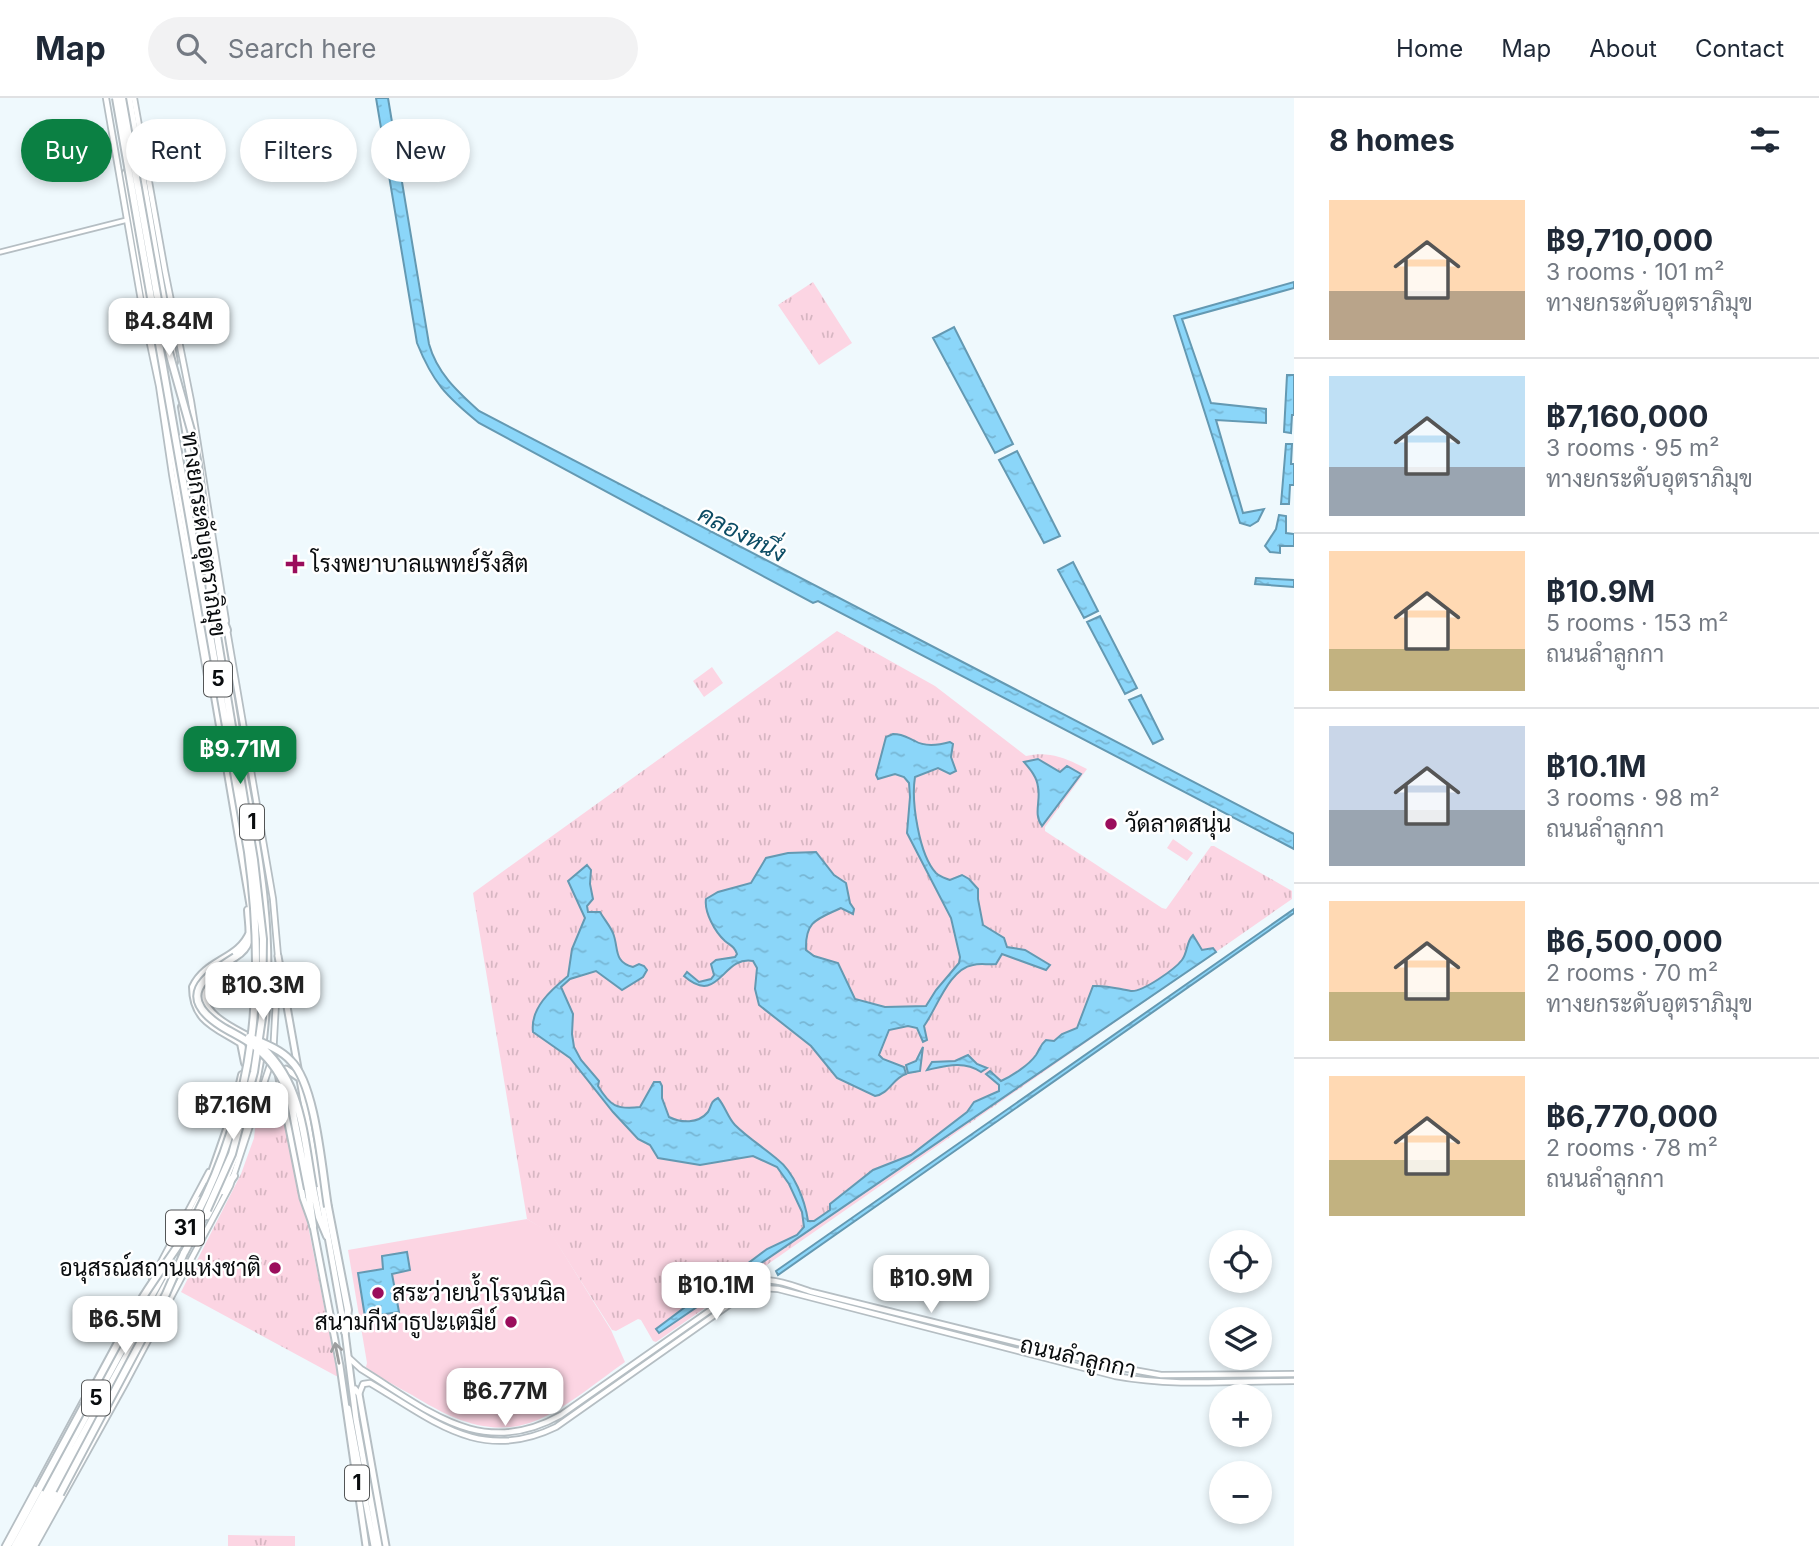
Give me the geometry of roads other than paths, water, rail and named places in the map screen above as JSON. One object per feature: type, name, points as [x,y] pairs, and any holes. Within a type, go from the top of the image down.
[{"type":"highway","name":"1","points":[[116,98],[142,275],[255,938],[254,1002]]},
{"type":"highway","name":"ทางยกระดับอุตราภิมุข","points":[[10,1546],[214,1177],[240,1098],[257,1003],[256,938],[248,852],[116,98]]},
{"type":"highway","name":"ทางยกระดับอุตราภิมุข","points":[[28,1546],[223,1177],[248,1102],[262,1018],[263,939],[254,860],[210,593],[198,465],[164,334],[122,98]]},
{"type":"highway","name":"1","points":[[132,98],[265,903],[268,977],[262,1049]]},
{"type":"highway","points":[[214,597],[227,630]]},
{"type":"highway","name":"1","points":[[249,900],[250,932]]},
{"type":"highway","points":[[250,932],[248,947],[205,976],[200,985],[198,1000],[207,1015],[253,1045],[286,1086],[310,1188],[327,1236]]},
{"type":"highway","points":[[245,1063],[241,1043],[213,1027],[195,1007],[193,987],[205,969],[237,950],[250,932]]},
{"type":"highway","points":[[254,1002],[248,980],[235,972],[222,971],[210,978],[204,987],[204,999],[211,1012],[221,1021],[281,1053],[302,1073],[310,1099],[348,1310],[345,1332]]},
{"type":"highway","name":"31","points":[[10,1546],[207,1187],[231,1118],[245,1063],[254,1002]]},
{"type":"highway","points":[[249,1037],[274,1059],[292,1087],[310,1188],[313,1226]]},
{"type":"highway","name":"31","points":[[28,1546],[216,1200],[242,1135],[262,1049]]},
{"type":"highway","points":[[216,1200],[234,1176]]},
{"type":"highway","name":"5","points":[[10,1546],[142,1299],[176,1250]]},
{"type":"highway","name":"5","points":[[28,1546],[60,1494],[166,1294],[184,1253]]},
{"type":"highway","points":[[146,1301],[149,1283]]},
{"type":"main road","name":"1","points":[[106,98],[159,386],[207,677],[215,700]]},
{"type":"main road","name":"1","points":[[132,98],[191,401],[273,899],[278,956],[354,1386],[359,1394],[386,1546]]},
{"type":"main road","name":"31","points":[[28,1546],[205,1236],[234,1176],[273,1056],[278,956]]},
{"type":"main road","points":[[283,1097],[279,1070],[286,1069],[299,1078]]},
{"type":"main road","points":[[263,1090],[273,1089],[283,1097]]},
{"type":"main road","name":"1","points":[[283,1097],[303,1198],[313,1226],[346,1404],[346,1420],[366,1546]]},
{"type":"main road","name":"31","points":[[10,1546],[220,1153]]},
{"type":"main road","name":"ถนนลำลูกกา","points":[[349,1357],[361,1369],[449,1421],[478,1432],[506,1434],[531,1430],[547,1423],[748,1284],[772,1280],[1111,1366],[1161,1375],[1294,1374]]},
{"type":"main road","name":"ถนนลำลูกกา","points":[[359,1394],[363,1384],[370,1383],[458,1435],[500,1441],[525,1439],[556,1427],[747,1294],[757,1289],[772,1288],[1115,1376],[1154,1382],[1294,1381]]},
{"type":"main road","points":[[664,1342],[669,1349]]},
{"type":"main road","points":[[1218,1375],[1219,1382]]},
{"type":"main road","points":[[354,1386],[356,1419],[372,1525]]},
{"type":"main road","points":[[346,1404],[376,1546]]},
{"type":"street","points":[[0,252],[127,220]]},
{"type":"water","points":[[376,98],[388,98],[392,119],[380,119]]},
{"type":"water","points":[[390,182],[402,182],[429,344],[443,373],[479,411],[1294,834],[1294,849],[818,601],[813,603],[479,423],[442,388],[429,369],[417,343]]},
{"type":"water","points":[[1294,282],[1294,288],[1182,319],[1211,403],[1266,409],[1266,423],[1216,420],[1243,513],[1264,509],[1258,521],[1250,526],[1240,523],[1174,316]]},
{"type":"water","points":[[954,327],[1013,444],[995,453],[933,338]]},
{"type":"water","points":[[1287,375],[1294,375],[1291,433],[1284,432]]},
{"type":"water","points":[[1286,444],[1292,444],[1294,485],[1290,485],[1289,504],[1281,504]]},
{"type":"water","points":[[1017,451],[1060,536],[1044,543],[999,460]]},
{"type":"water","points":[[1279,515],[1286,516],[1286,533],[1294,534],[1294,546],[1280,546],[1280,553],[1270,552],[1265,546],[1276,529]]},
{"type":"water","points":[[1073,562],[1098,611],[1084,618],[1058,570]]},
{"type":"water","points":[[1256,578],[1294,580],[1294,587],[1255,584]]},
{"type":"water","points":[[1100,616],[1137,688],[1125,694],[1087,622]]},
{"type":"water","points":[[1141,695],[1163,739],[1153,744],[1129,700]]},
{"type":"water","points":[[893,734],[923,744],[953,744],[951,757],[956,771],[950,774],[938,768],[915,777],[915,813],[925,854],[939,876],[950,880],[962,875],[978,889],[983,925],[1004,938],[1007,947],[1025,950],[1050,965],[1046,970],[1002,954],[996,964],[976,964],[965,968],[950,981],[924,1026],[927,1040],[923,1042],[917,1028],[908,1026],[889,1030],[879,1055],[904,1067],[906,1074],[875,1096],[837,1078],[811,1046],[759,1005],[755,989],[757,968],[753,961],[734,965],[713,983],[705,986],[684,976],[687,972],[699,982],[711,979],[714,975],[711,964],[737,954],[714,927],[708,916],[706,899],[718,892],[751,883],[766,858],[788,853],[816,852],[834,875],[846,883],[854,909],[853,914],[841,908],[814,922],[808,932],[806,950],[814,956],[838,963],[855,999],[885,1007],[926,1006],[959,963],[960,957],[951,918],[907,833],[909,783],[904,777],[895,774],[878,779],[876,775],[886,737]]},
{"type":"water","points":[[1038,759],[1060,772],[1067,766],[1081,774],[1042,826],[1038,817],[1037,783],[1024,762]]},
{"type":"water","points":[[587,865],[591,870],[593,899],[587,906],[588,912],[600,912],[613,933],[622,962],[633,967],[639,964],[647,970],[643,977],[622,990],[596,971],[570,979],[561,987],[573,1014],[574,1047],[581,1060],[599,1081],[598,1086],[606,1098],[620,1107],[640,1107],[654,1082],[660,1082],[662,1086],[662,1098],[669,1117],[679,1120],[699,1119],[718,1098],[735,1125],[789,1171],[801,1196],[808,1221],[814,1221],[830,1210],[830,1204],[873,1170],[911,1155],[967,1112],[974,1102],[999,1091],[999,1085],[986,1074],[990,1071],[1001,1081],[1029,1063],[1046,1040],[1054,1041],[1062,1034],[1077,1028],[1093,986],[1131,991],[1143,988],[1178,964],[1184,957],[1193,935],[1202,950],[1213,948],[1216,952],[659,1333],[656,1329],[721,1280],[767,1249],[797,1235],[804,1227],[802,1212],[789,1184],[777,1167],[753,1156],[700,1165],[658,1158],[650,1145],[638,1139],[613,1112],[570,1058],[533,1032],[538,1007],[568,976],[572,949],[585,918],[568,881]]},
{"type":"water","points":[[1294,909],[1294,913],[778,1275],[776,1271]]},
{"type":"water","points":[[923,1047],[920,1071],[908,1073],[906,1065],[916,1061]]},
{"type":"water","points":[[968,1055],[977,1064],[987,1068],[981,1072],[968,1066],[954,1065],[927,1070],[932,1062],[955,1061]]},
{"type":"water","name":"สระว่ายน้ำโรจนนิล","points":[[407,1252],[410,1270],[392,1274],[399,1312],[365,1317],[358,1273],[383,1269],[382,1256]]},
{"type":"place","name":"โรงพยาบาลแพทย์รังสิต","points":[[295,564]]},
{"type":"place","name":"วัดลาดสนุ่น","points":[[1111,824]]},
{"type":"place","name":"อนุสรณ์สถานแห่งชาติ","points":[[275,1268]]},
{"type":"place","name":"สระว่ายน้ำโรจนนิล","points":[[378,1293]]},
{"type":"place","name":"สนามกีฬาธูปะเตมีย์","points":[[511,1322]]},
{"type":"water label","name":"คลองหนึ่ง","points":[[742,534]]}]
